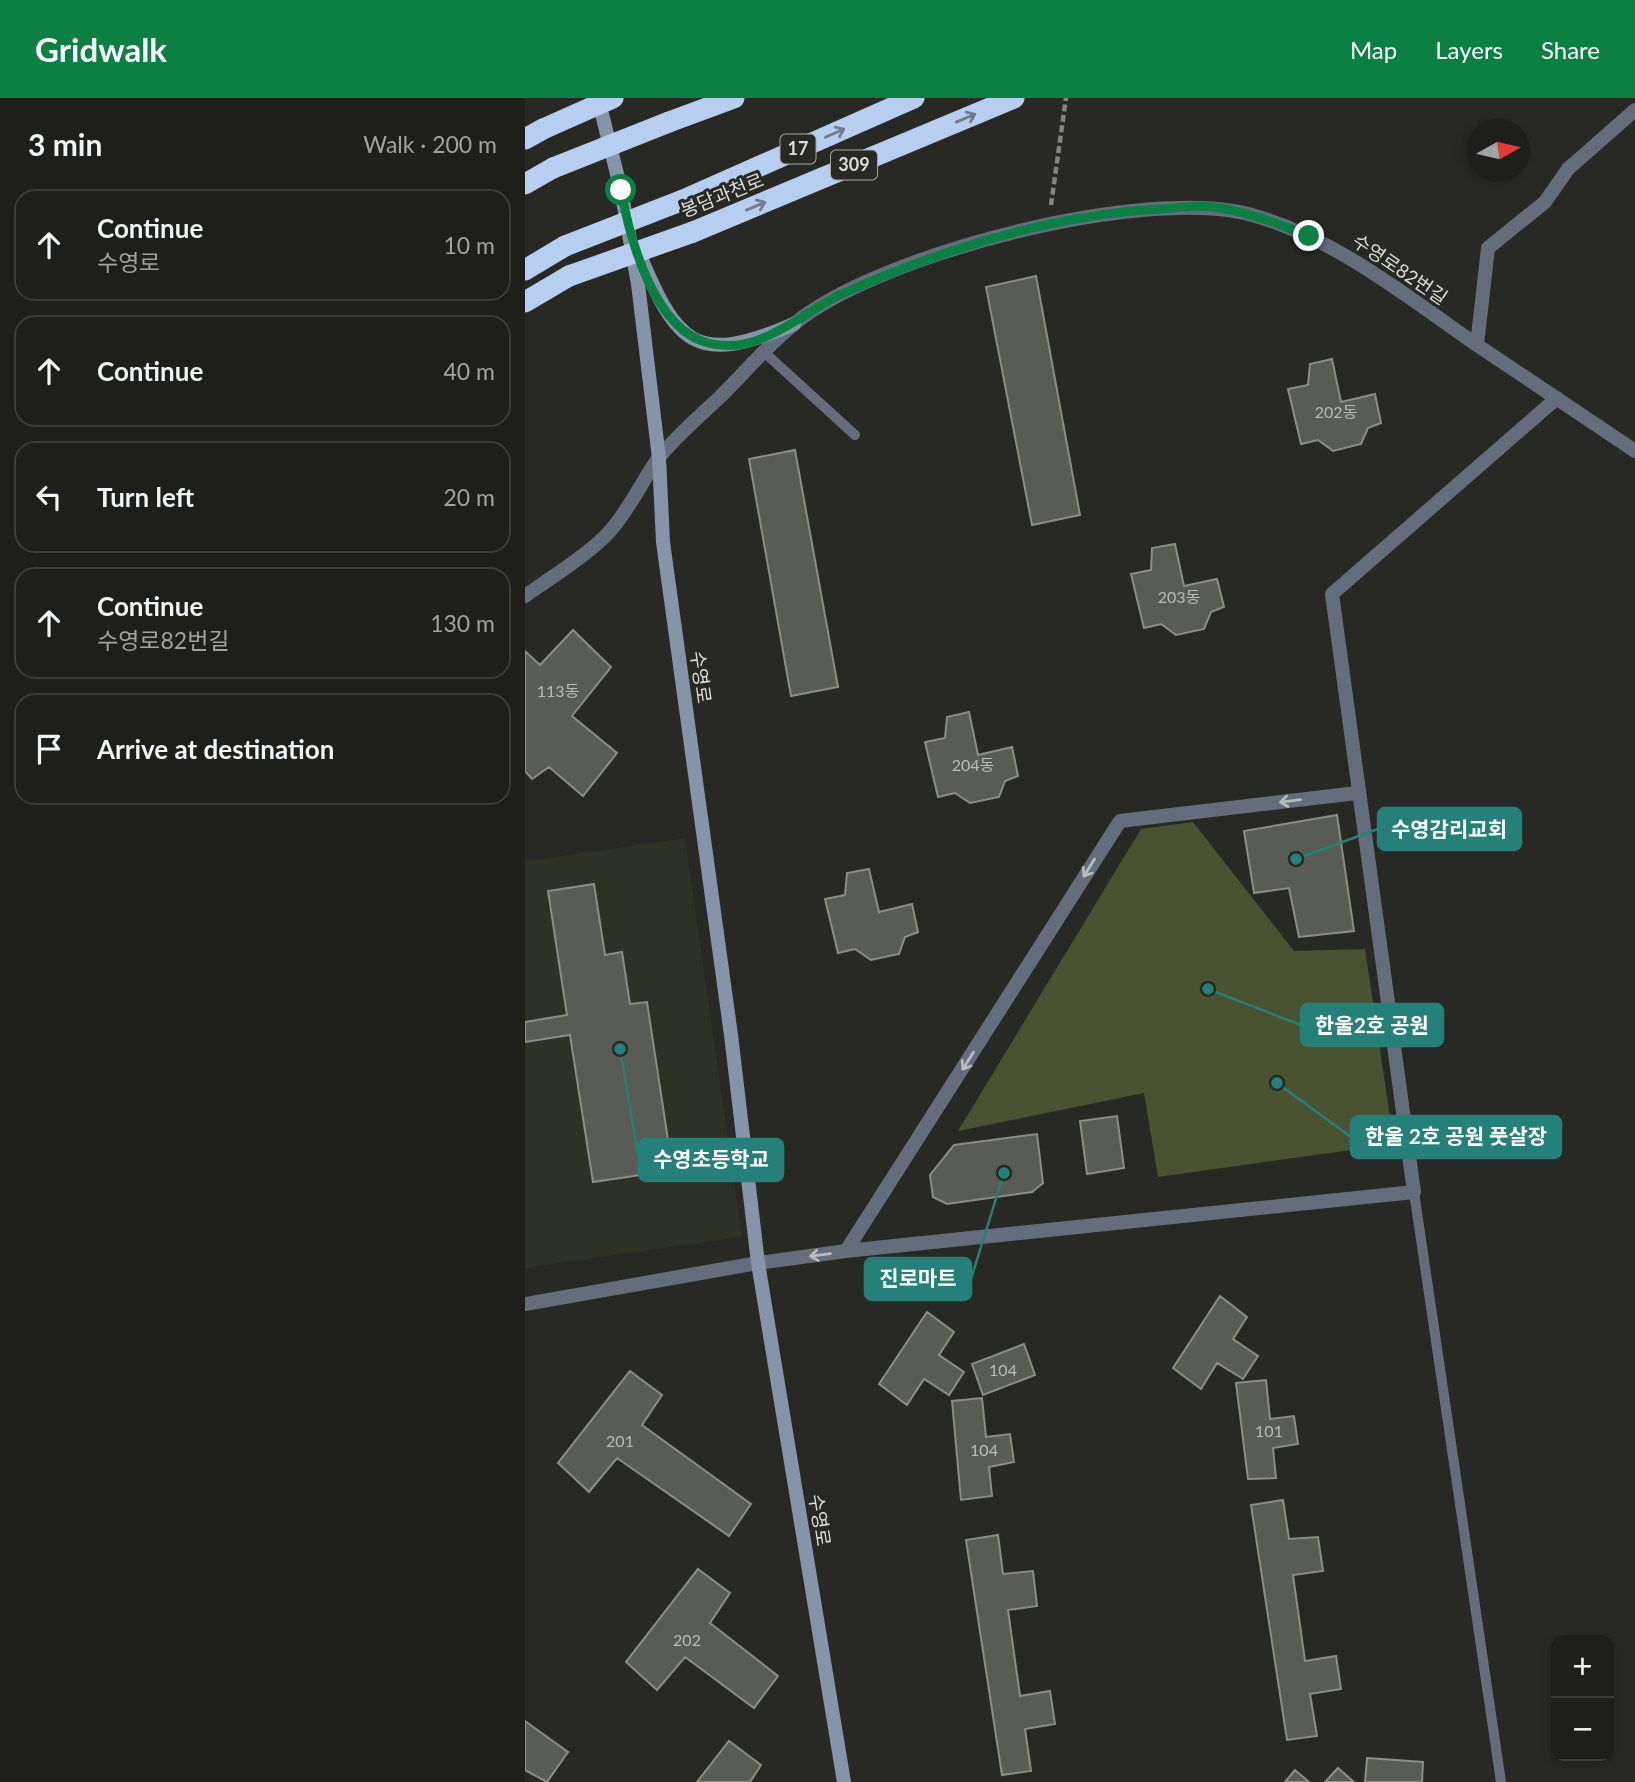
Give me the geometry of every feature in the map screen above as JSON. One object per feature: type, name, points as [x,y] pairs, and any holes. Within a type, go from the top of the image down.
[{"type":"highway","points":[[534,134],[613,98]]},
{"type":"highway","points":[[525,184],[553,168],[734,98]]},
{"type":"highway","name":"17","points":[[525,270],[565,246],[683,200],[914,98]]},
{"type":"highway","name":"봉담과천로","points":[[525,302],[569,276],[693,232],[1014,98]]},
{"type":"street","name":"수영로","points":[[598,98],[628,229],[659,458],[663,542],[731,1035],[758,1263],[844,1782]]},
{"type":"street","points":[[1477,345],[1488,248],[1545,202],[1568,169],[1635,110]]},
{"type":"street","name":"수영로82번길","points":[[525,596],[610,532],[659,458],[794,324],[839,295],[917,261],[1048,223],[1129,211],[1211,206],[1253,215],[1309,236],[1350,258],[1635,452]]},
{"type":"street","points":[[628,229],[657,298],[669,319],[687,336],[728,346],[753,341],[794,324]]},
{"type":"street","points":[[525,1304],[758,1263],[846,1251],[1414,1192],[1357,793],[1332,594],[1557,398]]},
{"type":"street","points":[[846,1251],[1119,821],[1357,793]]},
{"type":"lane","points":[[765,353],[855,435]]},
{"type":"lane","points":[[1414,1192],[1501,1782]]},
{"type":"path","points":[[1048,223],[1066,98]]},
{"type":"shaded area","points":[[685,838],[742,1237],[525,1268],[525,861]]},
{"type":"green space","points":[[1193,822],[1294,951],[1365,949],[1394,1144],[1158,1177],[1144,1093],[958,1131],[1141,829]]},
{"type":"building","points":[[1036,276],[1080,515],[1032,525],[986,287]]},
{"type":"building","points":[[1332,359],[1341,402],[1375,394],[1381,423],[1368,428],[1361,444],[1333,451],[1318,440],[1301,444],[1288,389],[1308,385],[1310,364]]},
{"type":"building","points":[[795,450],[838,687],[791,696],[749,459]]},
{"type":"building","points":[[1175,544],[1184,586],[1217,579],[1224,607],[1211,612],[1204,629],[1176,635],[1161,624],[1144,628],[1131,574],[1151,570],[1152,548]]},
{"type":"building","points":[[573,630],[611,667],[572,716],[617,753],[583,796],[549,767],[532,779],[525,771],[525,651],[540,665]]},
{"type":"building","points":[[969,712],[978,755],[1012,747],[1018,776],[1005,781],[999,797],[970,803],[955,793],[938,797],[925,742],[945,738],[947,717]]},
{"type":"building","points":[[1337,815],[1354,931],[1299,937],[1289,888],[1254,893],[1244,831]]},
{"type":"building","points":[[869,869],[879,912],[912,904],[918,932],[905,937],[899,954],[871,960],[855,949],[838,953],[825,899],[845,895],[847,873]]},
{"type":"building","points":[[594,884],[605,955],[622,952],[630,1004],[647,1002],[668,1140],[663,1141],[668,1171],[593,1182],[570,1035],[525,1042],[525,1022],[567,1015],[548,891]]},
{"type":"building","points":[[1117,1116],[1124,1168],[1087,1174],[1080,1121]]},
{"type":"building","points":[[1037,1134],[1043,1183],[1032,1192],[947,1204],[933,1197],[930,1175],[954,1145]]},
{"type":"building","points":[[1220,1296],[1247,1317],[1233,1339],[1258,1356],[1243,1379],[1217,1363],[1201,1389],[1173,1368]]},
{"type":"building","points":[[927,1312],[954,1332],[939,1355],[964,1372],[949,1395],[924,1379],[907,1405],[879,1384]]},
{"type":"building","points":[[1024,1344],[1035,1375],[983,1395],[972,1364]]},
{"type":"building","points":[[630,1371],[662,1395],[642,1425],[751,1504],[729,1536],[617,1458],[589,1492],[558,1463]]},
{"type":"building","points":[[1266,1380],[1270,1419],[1294,1416],[1298,1444],[1273,1448],[1276,1478],[1248,1479],[1236,1383]]},
{"type":"building","points":[[982,1398],[986,1437],[1010,1434],[1014,1462],[989,1467],[992,1496],[961,1500],[952,1401]]},
{"type":"building","points":[[1283,1500],[1289,1539],[1318,1537],[1323,1571],[1293,1575],[1305,1661],[1336,1656],[1341,1689],[1310,1694],[1317,1736],[1287,1740],[1251,1505]]},
{"type":"building","points":[[998,1535],[1003,1574],[1033,1571],[1037,1606],[1008,1610],[1020,1696],[1050,1691],[1055,1724],[1025,1729],[1031,1771],[1002,1775],[966,1540]]},
{"type":"building","points":[[698,1569],[730,1593],[710,1623],[778,1676],[754,1708],[685,1657],[657,1690],[626,1662]]},
{"type":"building","points":[[525,1721],[568,1752],[547,1782],[525,1770]]},
{"type":"building","points":[[729,1741],[761,1765],[750,1782],[697,1782]]},
{"type":"building","points":[[1367,1758],[1423,1762],[1422,1782],[1365,1782]]},
{"type":"building","points":[[1338,1768],[1354,1782],[1325,1782]]},
{"type":"building","points":[[1295,1770],[1309,1782],[1285,1782]]},
{"type":"place","name":"수영감리교회","points":[[1296,859]]},
{"type":"place","name":"한울2호 공원","points":[[1208,989]]},
{"type":"place","name":"수영초등학교","points":[[620,1049]]},
{"type":"place","name":"한울 2호 공원 풋살장","points":[[1277,1083]]},
{"type":"place","name":"진로마트","points":[[1004,1173]]},
{"type":"route","points":[[621,190],[628,229],[657,298],[669,319],[687,336],[710,344],[728,346],[753,341],[794,324],[839,295],[917,261],[1048,223],[1129,211],[1211,206],[1253,215],[1309,236]]}]
